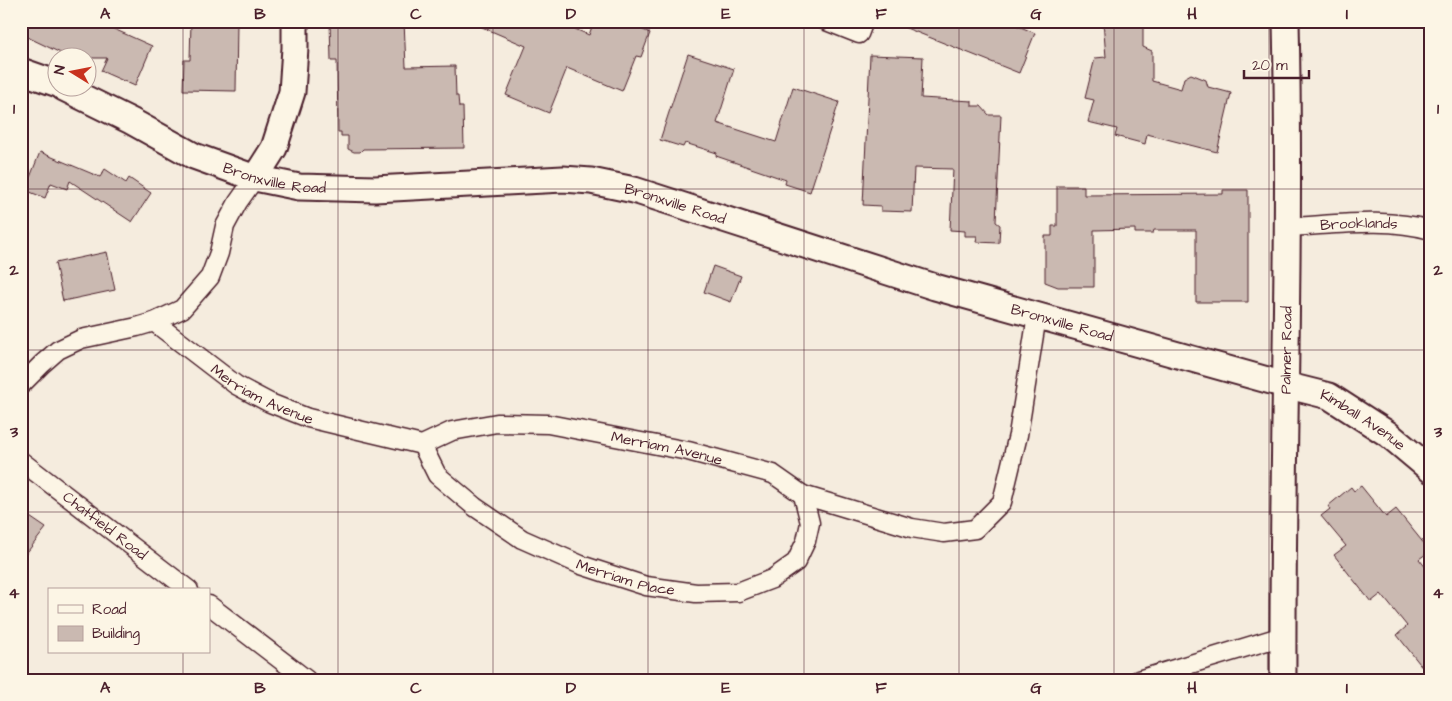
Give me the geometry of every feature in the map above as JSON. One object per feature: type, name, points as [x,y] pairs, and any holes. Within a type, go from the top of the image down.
[{"type":"street","points":[[21,384],[58,350],[80,340],[154,322],[182,309],[210,277],[219,253],[225,226],[238,202],[274,148],[292,92],[295,21]]},
{"type":"street","points":[[826,21],[859,34],[864,21]]},
{"type":"street","name":"Palmer Road","points":[[1283,680],[1288,227],[1286,21]]},
{"type":"street","points":[[21,71],[48,80]]},
{"type":"street","name":"Bronxville Road","points":[[85,98],[131,120],[194,156],[255,178],[299,187],[375,190],[563,179],[591,180],[634,190],[935,286],[1285,385]]},
{"type":"street","name":"Brooklands","points":[[1288,227],[1373,222],[1431,230]]},
{"type":"street","name":"Merriam Avenue","points":[[154,322],[236,385],[270,403],[308,418],[422,445],[452,430],[488,424],[548,424],[688,451],[774,474],[803,495],[912,528],[944,533],[975,529],[1002,502],[1018,435],[1037,316]]},
{"type":"street","name":"Kimball Avenue","points":[[1285,385],[1329,396],[1388,434],[1431,470]]},
{"type":"street","name":"Merriam Place","points":[[422,445],[437,475],[475,507],[522,539],[581,565],[646,586],[696,593],[738,592],[772,579],[796,562],[806,541],[810,522],[803,495]]},
{"type":"street","name":"Chatfield Road","points":[[21,461],[187,588]]},
{"type":"street","points":[[210,605],[307,680]]},
{"type":"street","points":[[1138,680],[1283,636]]},
{"type":"building","points":[[21,21],[96,21],[152,46],[135,86],[101,71],[107,58],[98,58],[98,48],[50,48],[21,34]]},
{"type":"building","points":[[191,21],[237,21],[236,91],[183,90],[184,60],[190,60]]},
{"type":"building","points":[[330,21],[404,21],[406,67],[455,66],[456,96],[458,96],[459,107],[463,107],[464,148],[363,149],[360,152],[348,149],[348,136],[341,136],[341,132],[338,132],[337,61],[331,61]]},
{"type":"building","points":[[468,21],[556,21],[589,35],[594,21],[622,21],[650,33],[641,57],[636,56],[622,91],[567,68],[549,113],[506,95],[526,46]]},
{"type":"building","points":[[891,21],[1006,21],[1035,33],[1019,73]]},
{"type":"building","points":[[1103,21],[1143,21],[1143,47],[1152,51],[1152,81],[1181,89],[1184,78],[1191,74],[1206,80],[1208,87],[1231,93],[1217,152],[1147,134],[1145,144],[1115,136],[1117,129],[1088,122],[1094,100],[1085,98],[1095,58],[1106,57]]},
{"type":"building","points":[[688,54],[734,69],[717,123],[776,142],[793,87],[839,102],[810,192],[785,184],[786,180],[716,156],[717,153],[685,143],[683,147],[660,140]]},
{"type":"building","points":[[870,55],[923,57],[921,98],[972,101],[972,106],[981,106],[989,115],[1001,115],[996,222],[1000,225],[999,243],[976,242],[977,236],[965,236],[965,231],[950,230],[953,169],[914,168],[912,212],[881,211],[881,206],[863,205]]},
{"type":"building","points":[[40,152],[100,177],[105,169],[126,183],[129,178],[151,193],[132,222],[70,181],[67,189],[51,183],[45,198],[25,190]]},
{"type":"building","points":[[1057,186],[1084,186],[1084,195],[1223,194],[1223,190],[1248,190],[1248,302],[1196,302],[1196,230],[1154,230],[1153,233],[1135,233],[1135,229],[1094,230],[1094,287],[1058,287],[1045,282],[1045,236],[1052,236],[1052,226],[1057,226]]},
{"type":"building","points":[[107,252],[115,290],[63,301],[55,263]]},
{"type":"building","points":[[713,266],[741,276],[731,302],[704,292]]},
{"type":"building","points":[[1361,486],[1386,517],[1396,509],[1430,551],[1419,559],[1431,574],[1431,678],[1397,635],[1407,626],[1381,594],[1371,602],[1334,555],[1346,546],[1321,516],[1330,509],[1328,506],[1351,487],[1354,491]]},
{"type":"building","points":[[21,511],[46,528],[21,560]]}]
